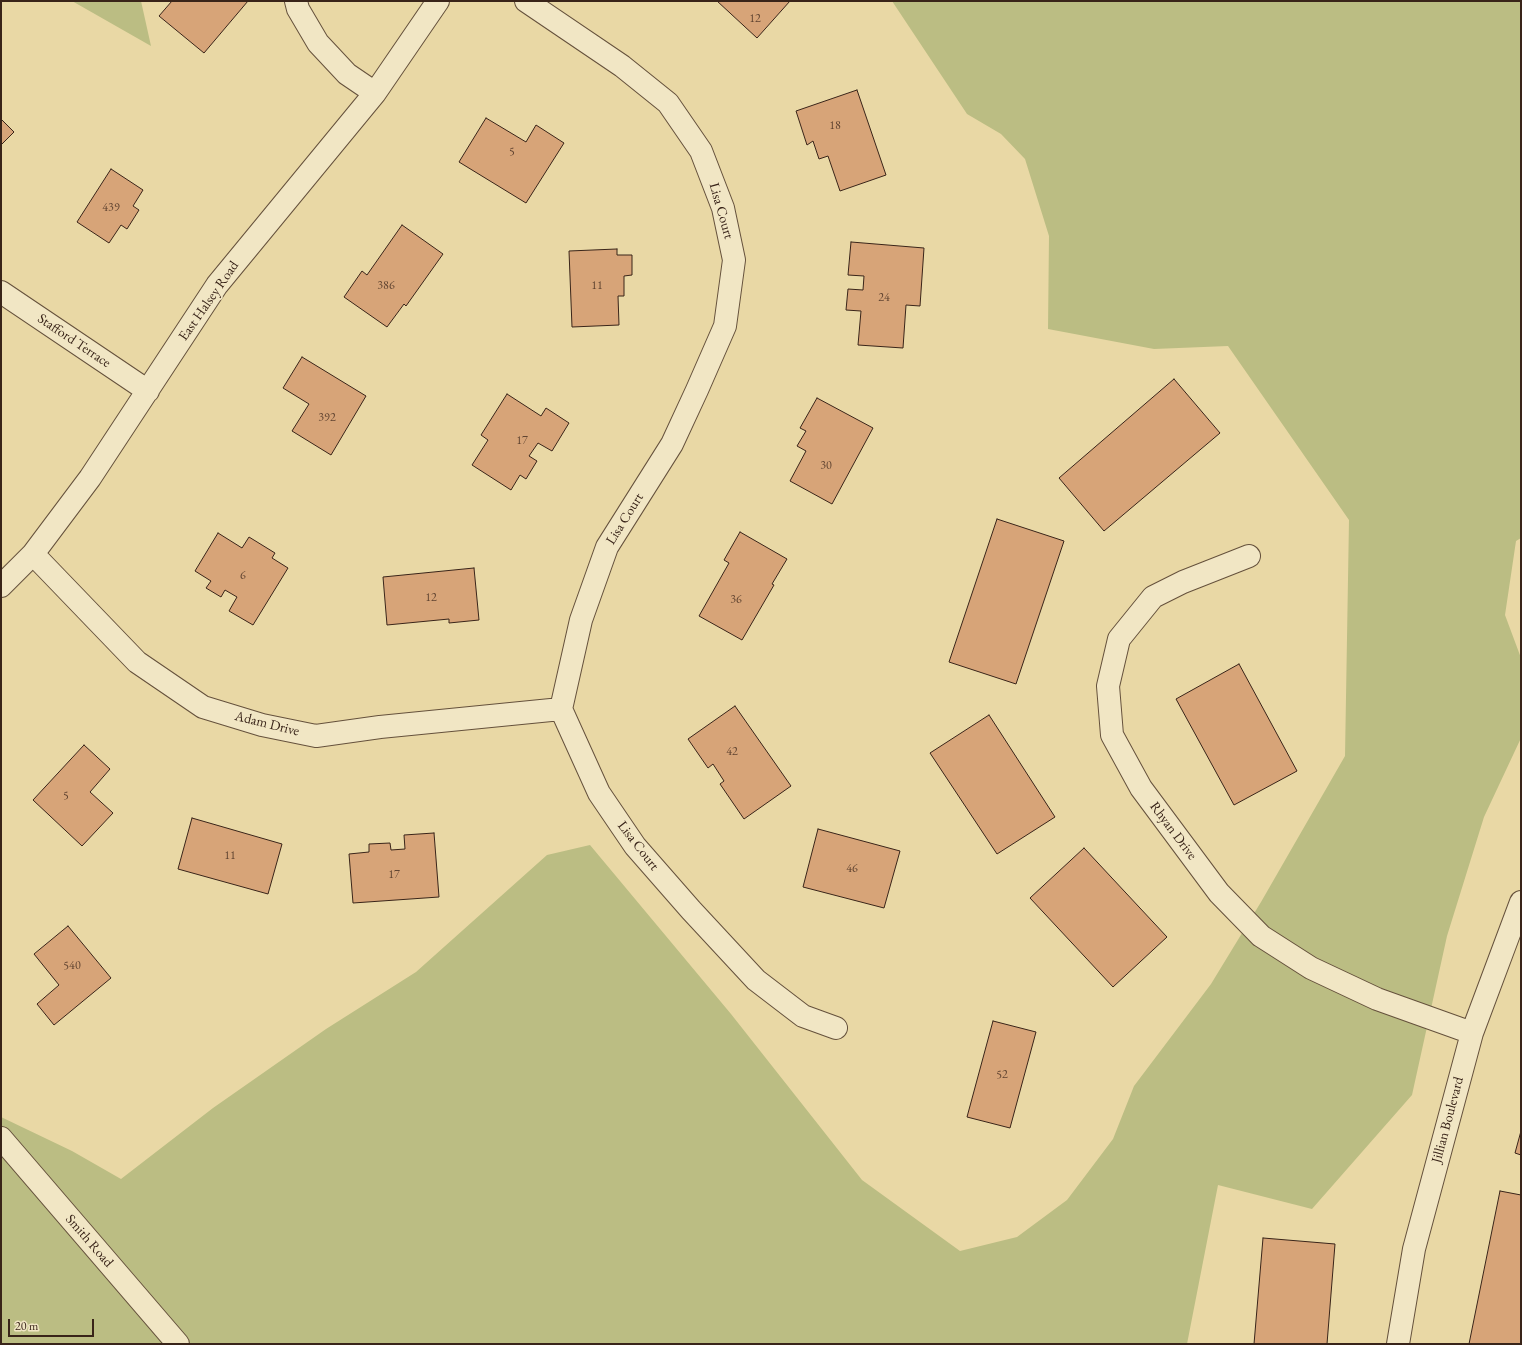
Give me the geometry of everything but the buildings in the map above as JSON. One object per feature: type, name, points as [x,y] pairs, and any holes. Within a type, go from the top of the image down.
[{"type":"street","points":[[296,1],[298,9],[318,43],[347,74],[375,93]]},
{"type":"street","name":"East Halsey Road","points":[[1,586],[33,554],[90,478],[217,285],[375,93],[438,1]]},
{"type":"street","name":"Lisa Court","points":[[526,1],[622,66],[668,103],[702,151],[723,208],[734,260],[725,326],[672,444],[608,547],[580,620],[561,709],[599,793],[635,846],[691,910],[756,980],[803,1016],[836,1028]]},
{"type":"street","name":"Stafford Terrace","points":[[1,292],[148,391]]},
{"type":"street","name":"Adam Drive","points":[[33,554],[137,662],[203,707],[262,725],[316,736],[380,727],[561,709]]},
{"type":"street","name":"Rhyan Drive","points":[[1249,556],[1183,582],[1153,597],[1118,639],[1108,686],[1112,735],[1141,788],[1219,893],[1261,936],[1311,968],[1370,996],[1472,1032]]},
{"type":"street","name":"Jillian Boulevard","points":[[1398,1344],[1414,1249],[1472,1032],[1521,902]]},
{"type":"street","name":"Smith Road","points":[[1,1138],[178,1344]]},
{"type":"green space","points":[[72,1],[141,1],[151,46]]},
{"type":"green space","points":[[892,1],[1521,1],[1521,538],[1516,541],[1505,615],[1521,658],[1521,738],[1484,817],[1447,936],[1412,1095],[1312,1209],[1218,1185],[1187,1344],[1,1344],[1,1117],[72,1151],[121,1179],[213,1108],[326,1029],[416,972],[547,855],[590,845],[731,1014],[862,1180],[960,1251],[1017,1237],[1067,1200],[1113,1139],[1134,1086],[1211,984],[1261,902],[1345,756],[1349,520],[1228,346],[1154,349],[1048,329],[1049,236],[1025,159],[1001,134],[967,114]]}]
